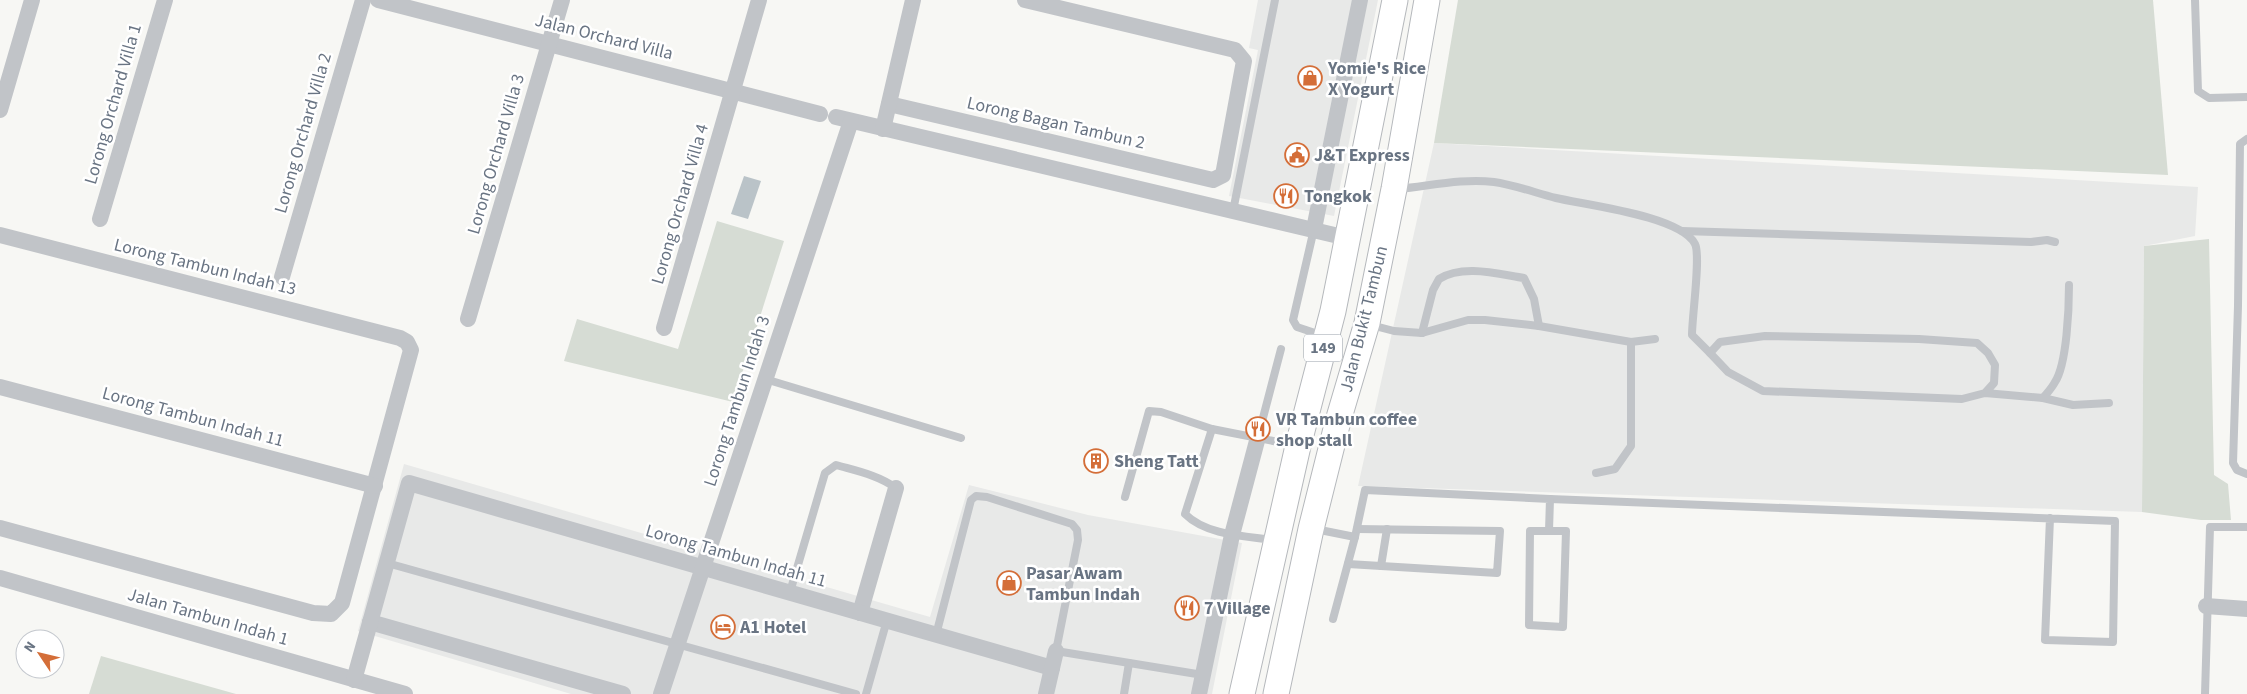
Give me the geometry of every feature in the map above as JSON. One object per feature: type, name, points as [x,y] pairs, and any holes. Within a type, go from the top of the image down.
[{"type":"main road","name":"Jalan Bukit Tambun","points":[[1242,694],[1298,446],[1326,337],[1395,0]]},
{"type":"main road","name":"Jalan Bukit Tambun","points":[[1276,694],[1311,529],[1367,323],[1394,189],[1427,0]]},
{"type":"street","points":[[0,110],[32,0]]},
{"type":"street","name":"Lorong Orchard Villa 1","points":[[100,219],[165,0]]},
{"type":"street","name":"Lorong Orchard Villa 2","points":[[282,277],[363,0]]},
{"type":"street","name":"Jalan Orchard Villa","points":[[378,0],[883,129],[1347,238]]},
{"type":"street","name":"Lorong Orchard Villa 3","points":[[468,318],[562,0]]},
{"type":"street","name":"Lorong Orchard Villa 4","points":[[664,328],[759,0]]},
{"type":"street","points":[[883,129],[913,0]]},
{"type":"street","name":"Lorong Bagan Tambun 2","points":[[889,104],[1213,180],[1222,175],[1244,61],[1235,50],[1025,0]]},
{"type":"street","points":[[1314,230],[1360,0]]},
{"type":"street","name":"Lorong Tambun Indah 3","points":[[661,694],[765,380],[836,117]]},
{"type":"street","name":"Lorong Tambun Indah 13","points":[[0,235],[400,338],[407,342],[411,350],[375,486]]},
{"type":"street","name":"Lorong Tambun Indah 11","points":[[0,387],[375,486]]},
{"type":"street","points":[[1199,694],[1232,535],[1258,437]]},
{"type":"street","name":"Lorong Tambun Indah 11","points":[[387,563],[409,483],[1052,668]]},
{"type":"street","name":"Jalan Tambun Indah 1","points":[[0,528],[313,613],[331,614],[342,603],[375,486]]},
{"type":"street","points":[[860,613],[896,488]]},
{"type":"street","points":[[354,680],[387,563]]},
{"type":"street","name":"Jalan Tambun Indah 1","points":[[0,578],[405,694]]},
{"type":"street","points":[[2206,606],[2247,609]]},
{"type":"street","points":[[370,622],[623,694]]},
{"type":"street","points":[[1046,694],[1056,651]]},
{"type":"lane","points":[[1233,211],[1275,0]]},
{"type":"lane","points":[[2195,0],[2198,91],[2210,98],[2247,97]]},
{"type":"lane","points":[[2247,139],[2240,144],[2243,306],[2234,463],[2237,470],[2247,474]]},
{"type":"lane","points":[[1394,189],[1458,182],[1494,182],[1558,198],[1630,212],[1682,231],[2031,242],[2047,240],[2055,242]]},
{"type":"lane","points":[[1314,230],[1294,320],[1298,327],[1326,337]]},
{"type":"lane","points":[[1682,231],[1694,243],[1698,258],[1692,334],[1728,372],[1762,391],[1962,399],[1984,393],[2043,398],[2073,405],[2109,402]]},
{"type":"lane","points":[[1422,333],[1433,290],[1439,279],[1456,272],[1488,272],[1524,278],[1534,299],[1539,326]]},
{"type":"lane","points":[[2043,398],[2056,381],[2061,361],[2068,317],[2069,285]]},
{"type":"lane","points":[[1367,323],[1394,331],[1422,333],[1468,320],[1539,326],[1630,342],[1655,339]]},
{"type":"lane","points":[[1710,353],[1720,342],[1765,336],[1918,339],[1977,343],[1988,353],[1996,365],[1994,383],[1984,393]]},
{"type":"lane","points":[[1596,473],[1615,469],[1631,446],[1630,342]]},
{"type":"lane","points":[[1258,437],[1281,349]]},
{"type":"lane","points":[[765,380],[961,438]]},
{"type":"lane","points":[[1125,498],[1149,411],[1161,412],[1212,429],[1298,446]]},
{"type":"lane","points":[[1212,429],[1185,514],[1193,522],[1232,535],[1277,541]]},
{"type":"lane","points":[[790,592],[825,473],[829,468],[836,464],[883,478],[896,488]]},
{"type":"lane","points":[[1333,619],[1356,533],[1365,490],[1550,499],[2115,520],[2113,642],[2045,640],[2050,518]]},
{"type":"lane","points":[[936,635],[971,500],[976,496],[987,497],[1072,524],[1077,530],[1078,540],[1056,651],[1203,675]]},
{"type":"lane","points":[[1549,531],[1550,499]]},
{"type":"lane","points":[[2205,694],[2206,606],[2210,527],[2247,527]]},
{"type":"lane","points":[[1311,529],[1356,533],[1387,529],[1500,531],[1498,573],[1348,564]]},
{"type":"lane","points":[[1381,566],[1387,529]]},
{"type":"lane","points":[[1530,531],[1549,531],[1566,531],[1563,627],[1529,625],[1530,531]]},
{"type":"lane","points":[[387,563],[856,694]]},
{"type":"lane","points":[[866,694],[887,620]]},
{"type":"lane","points":[[1124,694],[1129,663]]},
{"type":"shaded area","points":[[1258,0],[1378,0],[1334,216],[1229,196],[1258,50],[1249,48]]},
{"type":"shaded area","points":[[1458,0],[2153,0],[2168,175],[1434,143]]},
{"type":"shaded area","points":[[1434,143],[2198,187],[2195,236],[2144,246],[2142,512],[1358,486]]},
{"type":"shaded area","points":[[744,176],[761,181],[748,219],[731,214]]},
{"type":"shaded area","points":[[717,221],[784,241],[733,402],[564,361],[577,319],[678,349]]},
{"type":"shaded area","points":[[2209,239],[2214,475],[2228,484],[2231,520],[2201,520],[2142,512],[2144,246]]},
{"type":"shaded area","points":[[404,464],[930,617],[969,485],[1088,515],[1242,543],[1212,694],[571,694],[358,631]]},
{"type":"shaded area","points":[[101,656],[236,694],[89,694]]},
{"type":"place","name":"Yomie's Rice X Yogurt","points":[[1310,78]]},
{"type":"place","name":"J&T Express","points":[[1297,155]]},
{"type":"place","name":"Tongkok","points":[[1286,196]]},
{"type":"place","name":"VR Tambun coffee shop stall","points":[[1258,429]]},
{"type":"place","name":"Sheng Tatt","points":[[1096,461]]},
{"type":"place","name":"Pasar Awam Tambun Indah","points":[[1009,583]]},
{"type":"place","name":"7 Village","points":[[1187,608]]},
{"type":"place","name":"A1 Hotel","points":[[723,627]]}]
